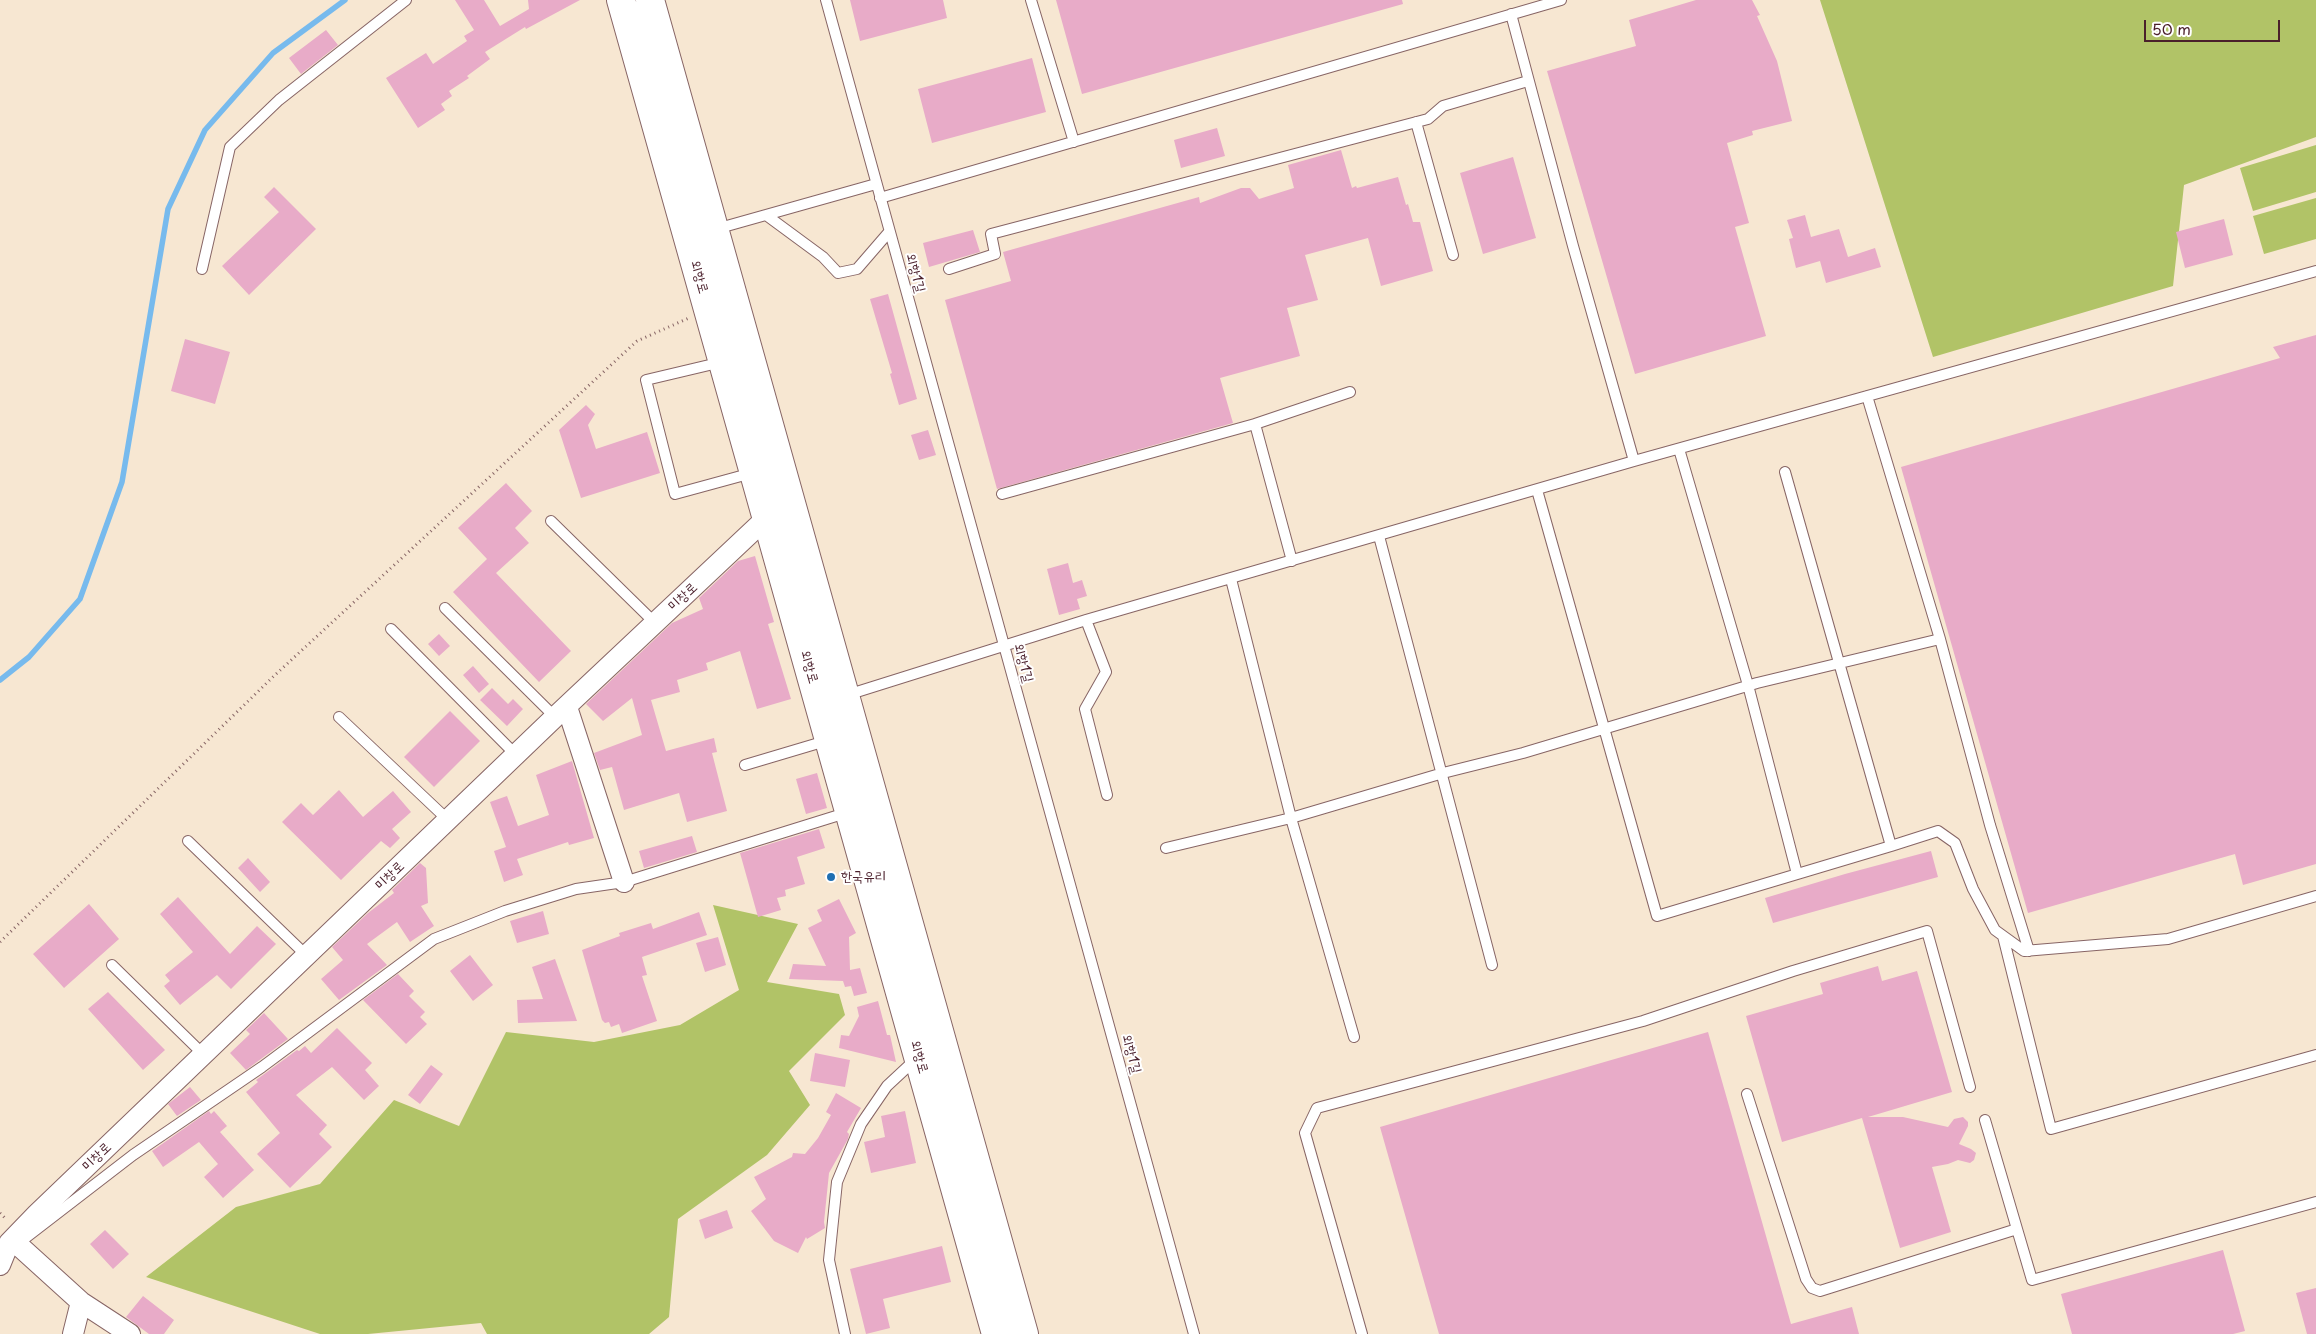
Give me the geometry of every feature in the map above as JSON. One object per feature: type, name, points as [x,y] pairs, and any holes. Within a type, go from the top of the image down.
[{"type":"main road","name":"외항로","points":[[621,0],[996,1334]]},
{"type":"main road","name":"외항로","points":[[650,0],[1024,1334]]},
{"type":"street","name":"미창로","points":[[7,1254],[9,1243],[37,1214],[561,712],[790,496]]},
{"type":"street","points":[[561,712],[624,882]]},
{"type":"street","points":[[7,1254],[130,1334]]},
{"type":"street","points":[[74,1334],[81,1302]]},
{"type":"lane","points":[[202,268],[230,147],[279,100],[406,0]]},
{"type":"lane","name":"외항1길","points":[[826,0],[1194,1334]]},
{"type":"lane","points":[[1031,0],[1074,142]]},
{"type":"lane","points":[[880,198],[1561,0]]},
{"type":"lane","points":[[1511,14],[1573,246],[1634,461]]},
{"type":"lane","points":[[949,269],[995,254],[991,234],[1428,119],[1443,106],[1528,81]]},
{"type":"lane","points":[[1416,122],[1453,256]]},
{"type":"lane","points":[[715,230],[876,184]]},
{"type":"lane","points":[[766,215],[823,257],[838,273],[857,268],[889,232]]},
{"type":"lane","points":[[846,695],[1086,620],[1292,562],[1634,461],[2316,271]]},
{"type":"lane","points":[[722,362],[646,380],[675,494],[753,473]]},
{"type":"lane","points":[[1002,494],[1256,424],[1350,392]]},
{"type":"lane","points":[[1867,396],[1940,640],[1990,825],[2029,951]]},
{"type":"lane","points":[[1256,424],[1292,562]]},
{"type":"lane","points":[[1679,449],[1748,686],[1796,874]]},
{"type":"lane","points":[[1785,472],[1891,846]]},
{"type":"lane","points":[[1538,490],[1657,916],[1938,831],[1955,843],[1973,889],[1995,930],[2024,951],[2168,939],[2316,896]]},
{"type":"lane","points":[[551,521],[655,623]]},
{"type":"lane","points":[[1379,536],[1443,773],[1492,965]]},
{"type":"lane","points":[[1231,579],[1292,818],[1354,1037]]},
{"type":"lane","points":[[445,608],[561,712]]},
{"type":"lane","points":[[1086,620],[1106,672],[1085,709],[1107,795]]},
{"type":"lane","points":[[392,629],[516,755]]},
{"type":"lane","points":[[1166,848],[1292,818],[1443,773],[1523,753],[1748,686],[1940,640]]},
{"type":"lane","points":[[339,717],[448,820]]},
{"type":"lane","points":[[745,765],[830,740]]},
{"type":"lane","points":[[7,1254],[133,1154],[262,1068],[434,939],[505,911],[558,894],[576,889],[624,882],[850,812]]},
{"type":"lane","points":[[188,841],[307,956]]},
{"type":"lane","points":[[1362,1334],[1305,1133],[1317,1108],[1643,1021],[1793,970],[1927,931],[1970,1087]]},
{"type":"lane","points":[[2003,936],[2051,1129],[2316,1055]]},
{"type":"lane","points":[[112,965],[204,1055]]},
{"type":"lane","points":[[844,1334],[829,1260],[837,1182],[861,1124],[887,1086],[918,1056]]},
{"type":"lane","points":[[1747,1094],[1806,1279],[1812,1288],[1820,1291],[2016,1229]]},
{"type":"lane","points":[[1985,1120],[2032,1280],[2316,1202]]},
{"type":"path","points":[[0,942],[275,675],[637,341],[708,310]]},
{"type":"green space","points":[[1820,0],[2316,0],[2316,137],[2184,185],[2173,286],[1933,357]]},
{"type":"green space","points":[[2316,145],[2316,192],[2253,211],[2240,168]]},
{"type":"green space","points":[[2316,198],[2316,239],[2264,254],[2253,216]]},
{"type":"green space","points":[[713,905],[798,924],[767,982],[839,994],[845,1015],[789,1071],[810,1105],[767,1155],[678,1219],[669,1317],[649,1334],[487,1334],[481,1323],[368,1334],[320,1334],[146,1277],[236,1207],[320,1184],[394,1100],[459,1126],[506,1032],[594,1042],[680,1025],[739,990]]},
{"type":"building","points":[[455,0],[484,0],[500,26],[529,9],[528,0],[580,0],[526,29],[525,27],[485,52],[490,59],[467,76],[469,78],[449,91],[452,96],[441,104],[445,110],[418,128],[386,78],[426,53],[433,64],[467,41],[464,36],[474,30]]},
{"type":"building","points":[[850,0],[943,0],[947,18],[860,41]]},
{"type":"building","points":[[1056,0],[1402,0],[1403,4],[1082,94]]},
{"type":"building","points":[[1696,0],[1752,0],[1760,15],[1757,16],[1777,61],[1792,121],[1752,131],[1753,135],[1727,143],[1749,223],[1735,227],[1766,336],[1635,374],[1547,71],[1636,46],[1629,20]]},
{"type":"building","points":[[326,30],[338,45],[301,74],[289,58]]},
{"type":"building","points":[[1032,58],[1046,112],[932,143],[918,89]]},
{"type":"building","points":[[1217,128],[1225,156],[1181,168],[1174,140]]},
{"type":"building","points":[[1341,150],[1352,188],[1398,177],[1413,222],[1420,222],[1433,271],[1381,286],[1368,238],[1305,255],[1318,300],[1287,308],[1300,356],[1220,378],[1233,423],[997,489],[945,300],[1011,281],[1003,252],[1199,197],[1200,203],[1241,188],[1250,188],[1259,199],[1294,188],[1288,165]]},
{"type":"building","points":[[1513,157],[1536,238],[1483,254],[1460,173]]},
{"type":"building","points":[[274,187],[316,229],[249,295],[222,266],[279,212],[264,197]]},
{"type":"building","points":[[1805,215],[1811,237],[1839,229],[1848,257],[1875,248],[1881,267],[1826,283],[1820,261],[1796,268],[1789,239],[1793,238],[1787,220]]},
{"type":"building","points":[[2224,219],[2233,255],[2185,268],[2176,232]]},
{"type":"building","points":[[973,230],[980,252],[929,267],[923,243]]},
{"type":"building","points":[[888,294],[917,399],[899,405],[890,374],[892,373],[870,299]]},
{"type":"building","points":[[2316,335],[2316,864],[2243,885],[2235,854],[2028,913],[1901,467],[2280,358],[2273,347]]},
{"type":"building","points":[[185,339],[230,352],[215,404],[171,391]]},
{"type":"building","points":[[586,405],[595,414],[588,425],[596,449],[647,432],[660,473],[581,498],[559,430]]},
{"type":"building","points":[[928,430],[936,455],[919,460],[911,435]]},
{"type":"building","points":[[506,483],[532,511],[515,528],[529,543],[496,573],[571,651],[539,682],[453,592],[487,559],[458,528]]},
{"type":"building","points":[[755,556],[774,622],[768,624],[791,699],[757,709],[740,651],[706,663],[708,670],[677,680],[680,692],[651,700],[666,751],[714,738],[717,752],[712,753],[727,811],[687,822],[679,793],[624,810],[612,767],[600,770],[594,753],[642,735],[632,698],[603,721],[586,704],[672,623],[703,609],[699,598],[738,561]]},
{"type":"building","points":[[1068,563],[1073,583],[1082,580],[1087,596],[1077,599],[1080,609],[1059,615],[1047,569]]},
{"type":"building","points":[[439,634],[450,646],[439,656],[428,644]]},
{"type":"building","points":[[473,666],[489,684],[479,693],[463,675]]},
{"type":"building","points":[[492,688],[508,704],[513,699],[523,709],[507,726],[480,700]]},
{"type":"building","points":[[450,711],[480,741],[434,787],[404,757]]},
{"type":"building","points":[[572,761],[594,838],[569,845],[568,842],[517,859],[523,875],[504,882],[494,851],[506,847],[490,802],[507,796],[518,826],[549,815],[536,775]]},
{"type":"building","points":[[817,773],[827,808],[806,814],[796,779]]},
{"type":"building","points":[[339,790],[363,817],[393,791],[411,812],[392,829],[400,838],[390,848],[381,841],[341,880],[282,822],[301,803],[313,815]]},
{"type":"building","points":[[819,829],[825,848],[797,857],[805,884],[785,890],[786,896],[777,898],[781,910],[758,917],[740,853]]},
{"type":"building","points":[[692,836],[697,852],[644,868],[639,851]]},
{"type":"building","points":[[1931,851],[1938,877],[1773,923],[1765,898]]},
{"type":"building","points":[[248,858],[270,882],[260,892],[238,868]]},
{"type":"building","points":[[420,863],[426,868],[428,903],[421,906],[434,926],[410,942],[397,922],[367,944],[387,965],[339,1000],[321,979],[343,960],[332,947],[368,913],[394,893],[392,890]]},
{"type":"building","points":[[178,897],[230,954],[257,926],[276,944],[231,989],[217,975],[180,1005],[164,986],[170,981],[165,975],[193,952],[160,914]]},
{"type":"building","points":[[839,899],[856,933],[849,937],[850,970],[860,968],[867,993],[854,996],[851,986],[845,987],[843,981],[789,979],[793,964],[826,966],[808,928],[822,921],[817,910]]},
{"type":"building","points":[[89,904],[119,939],[64,988],[33,954]]},
{"type":"building","points":[[543,911],[549,934],[517,943],[510,921]]},
{"type":"building","points":[[699,912],[707,935],[642,957],[647,975],[642,976],[657,1021],[622,1033],[619,1024],[611,1027],[609,1022],[605,1023],[602,1020],[582,950],[620,936],[619,933],[651,923],[653,929]]},
{"type":"building","points":[[718,937],[726,965],[705,972],[696,943]]},
{"type":"building","points":[[470,955],[493,985],[473,1001],[450,971]]},
{"type":"building","points":[[555,959],[577,1021],[518,1023],[517,1000],[543,999],[532,967]]},
{"type":"building","points":[[1878,966],[1882,981],[1917,971],[1952,1092],[1868,1117],[1903,1117],[1948,1127],[1954,1119],[1963,1117],[1968,1122],[1968,1126],[1959,1144],[1976,1153],[1974,1160],[1970,1163],[1958,1160],[1932,1167],[1951,1232],[1900,1248],[1862,1118],[1782,1142],[1746,1016],[1823,994],[1820,983]]},
{"type":"building","points":[[398,974],[414,991],[409,996],[425,1012],[420,1017],[427,1024],[406,1044],[363,1000]]},
{"type":"building","points":[[108,992],[165,1050],[143,1070],[88,1009]]},
{"type":"building","points":[[878,1001],[887,1035],[890,1035],[896,1062],[839,1048],[841,1035],[849,1036],[859,1016],[857,1007]]},
{"type":"building","points":[[264,1013],[288,1039],[246,1070],[230,1053],[250,1034],[246,1030]]},
{"type":"building","points":[[337,1028],[372,1063],[365,1070],[379,1086],[364,1100],[332,1067],[296,1095],[327,1125],[319,1134],[332,1147],[290,1188],[257,1154],[280,1133],[246,1092],[258,1082],[256,1080],[297,1050],[299,1051],[305,1046],[311,1053]]},
{"type":"building","points":[[1708,1032],[1791,1324],[1852,1307],[1859,1334],[1439,1334],[1380,1127]]},
{"type":"building","points":[[815,1053],[850,1060],[845,1087],[810,1081]]},
{"type":"building","points":[[431,1065],[443,1074],[420,1104],[408,1095]]},
{"type":"building","points":[[190,1087],[201,1100],[177,1116],[168,1104]]},
{"type":"building","points":[[836,1093],[861,1108],[847,1132],[849,1134],[848,1139],[829,1173],[825,1228],[807,1239],[806,1237],[798,1253],[774,1241],[751,1211],[766,1199],[754,1177],[792,1157],[793,1153],[805,1154],[818,1138],[831,1115],[826,1112]]},
{"type":"building","points":[[209,1111],[211,1114],[214,1111],[227,1126],[220,1132],[254,1170],[223,1198],[204,1177],[218,1164],[199,1142],[163,1167],[152,1151]]},
{"type":"building","points":[[905,1111],[916,1163],[871,1173],[864,1142],[885,1137],[881,1116]]},
{"type":"building","points":[[727,1210],[733,1228],[705,1239],[699,1220]]},
{"type":"building","points":[[105,1230],[129,1254],[113,1269],[90,1244]]},
{"type":"building","points":[[942,1246],[951,1282],[883,1299],[890,1328],[866,1334],[850,1269]]},
{"type":"building","points":[[2223,1250],[2245,1331],[2233,1334],[2072,1334],[2061,1294]]},
{"type":"building","points":[[2316,1288],[2316,1334],[2307,1334],[2296,1293]]},
{"type":"building","points":[[143,1296],[174,1320],[164,1334],[149,1334],[126,1317]]},
{"type":"waterway","points":[[0,680],[29,657],[80,599],[122,482],[168,209],[205,130],[273,53],[345,0]]},
{"type":"place","name":"한국유리","points":[[831,877]]}]
